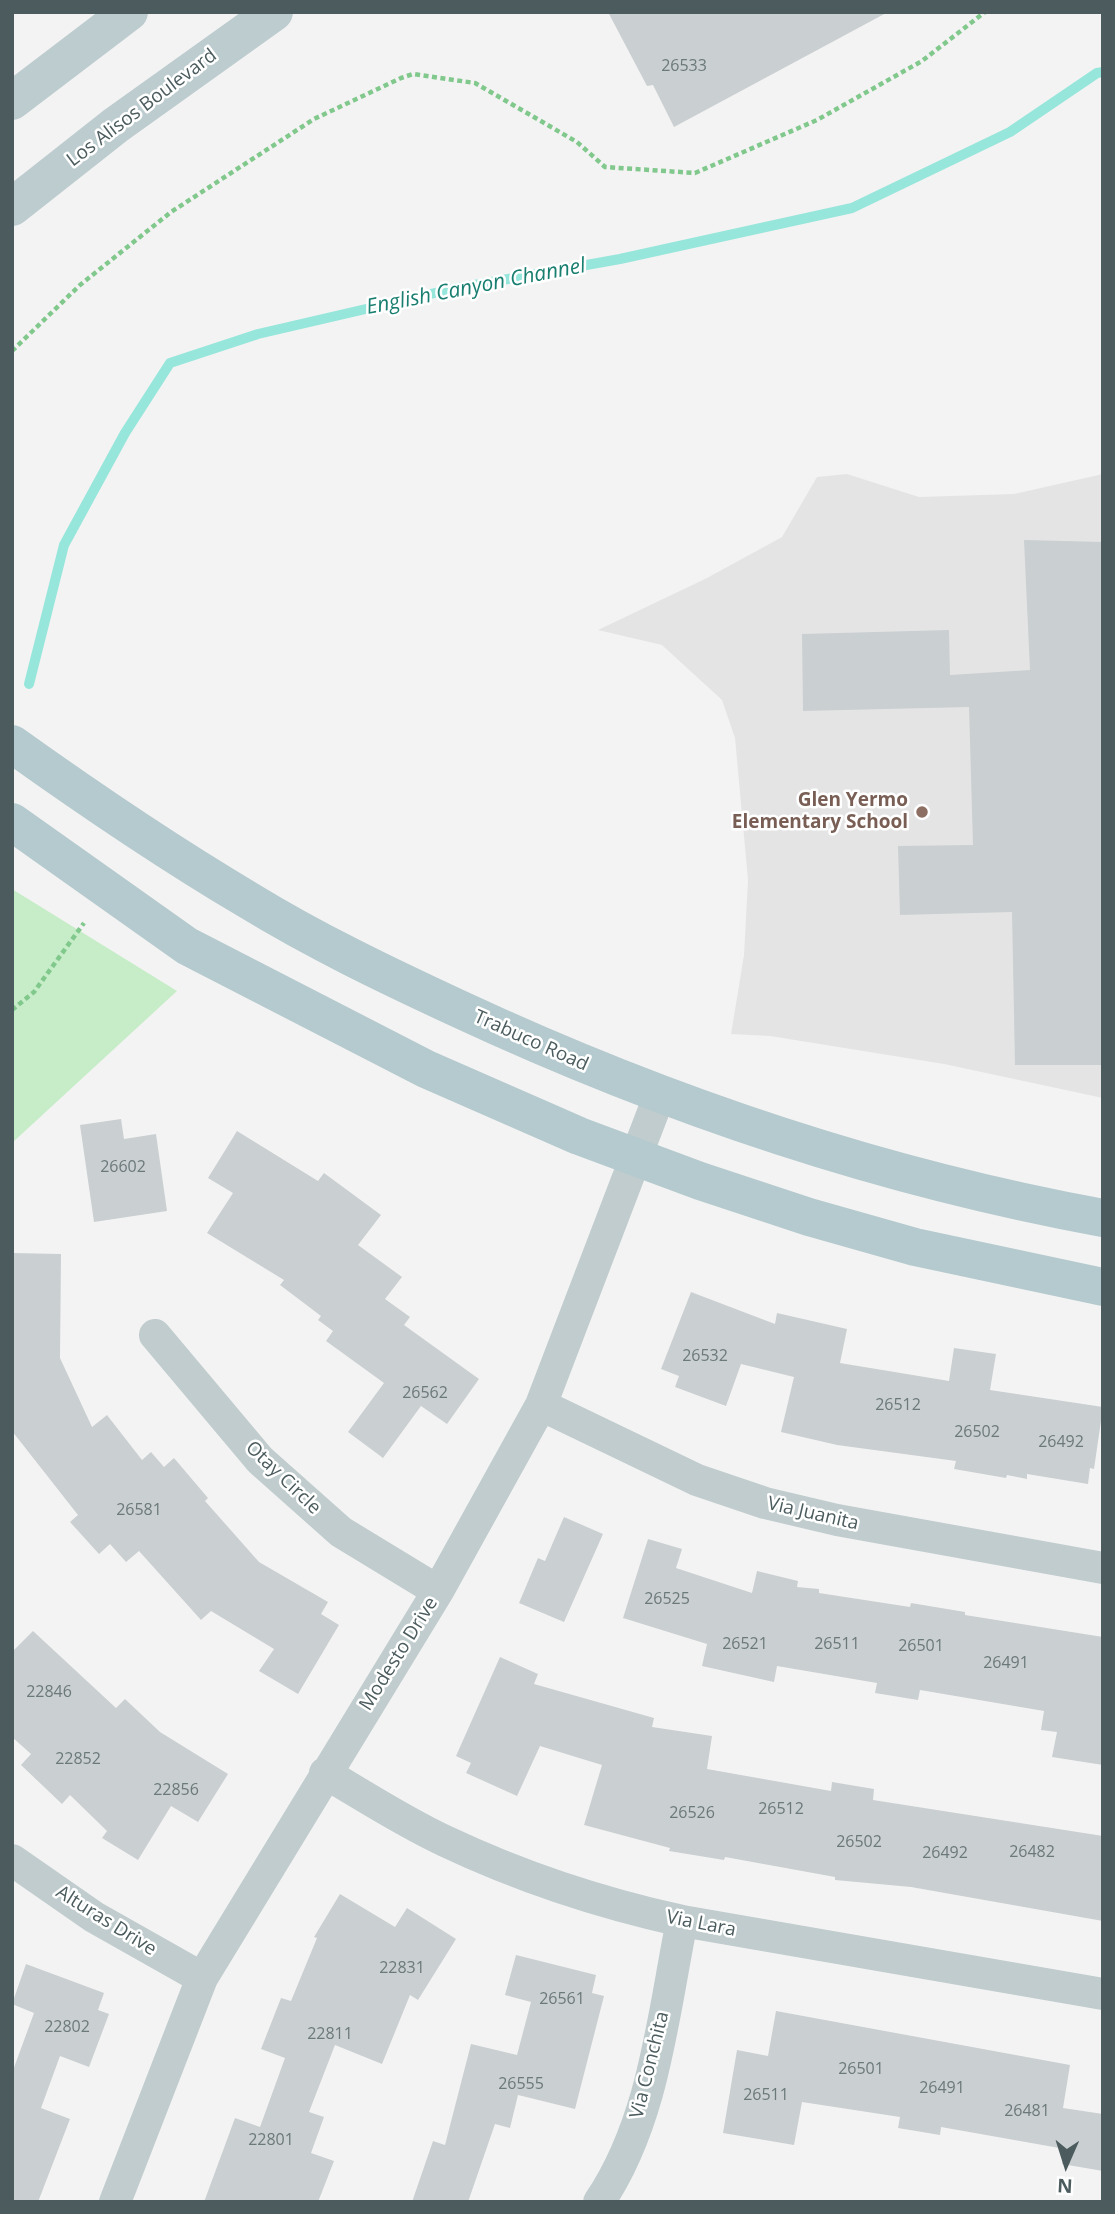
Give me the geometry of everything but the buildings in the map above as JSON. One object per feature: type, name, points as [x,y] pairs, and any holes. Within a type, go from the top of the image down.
[{"type":"main road","points":[[12,101],[129,12]]},
{"type":"main road","name":"Los Alisos Boulevard","points":[[12,207],[116,125],[274,12]]},
{"type":"main road","name":"Trabuco Road","points":[[12,744],[250,902],[383,974],[490,1024],[660,1094],[844,1156],[947,1185],[1103,1218]]},
{"type":"main road","points":[[12,822],[187,946],[426,1069],[636,1159],[797,1213],[915,1247],[1103,1287]]},
{"type":"street","name":"Modesto Drive","points":[[115,2202],[202,1978],[438,1591],[541,1405],[660,1094]]},
{"type":"street","name":"Otay Circle","points":[[155,1335],[260,1460],[341,1532],[438,1591]]},
{"type":"street","name":"Via Juanita","points":[[541,1405],[697,1480],[765,1503],[837,1520],[1103,1568]]},
{"type":"street","name":"Via Lara","points":[[325,1773],[443,1841],[559,1889],[617,1907],[682,1922],[1103,1994]]},
{"type":"street","name":"Alturas Drive","points":[[12,1860],[94,1917],[202,1978]]},
{"type":"street","name":"Via Conchita","points":[[599,2202],[616,2177],[646,2098],[682,1922]]},
{"type":"path","points":[[12,351],[80,285],[171,212],[314,119],[412,74],[475,83],[577,142],[605,167],[695,173],[817,120],[922,61],[985,12]]},
{"type":"path","points":[[12,1010],[34,992],[84,923]]},
{"type":"shaded area","name":"Glen Yermo Elementary School","points":[[847,474],[919,497],[1014,494],[1103,474],[1103,1098],[944,1064],[770,1036],[731,1034],[744,955],[748,880],[735,738],[722,700],[662,645],[598,630],[707,578],[782,537],[817,477]]},
{"type":"green space","points":[[12,889],[177,991],[12,1143]]},
{"type":"waterway","name":"English Canyon Channel","points":[[29,684],[64,545],[125,433],[170,363],[258,334],[452,289],[620,259],[852,208],[1010,132],[1097,73],[1103,72]]},
{"type":"place","name":"Glen Yermo Elementary School","points":[[922,812]]}]
